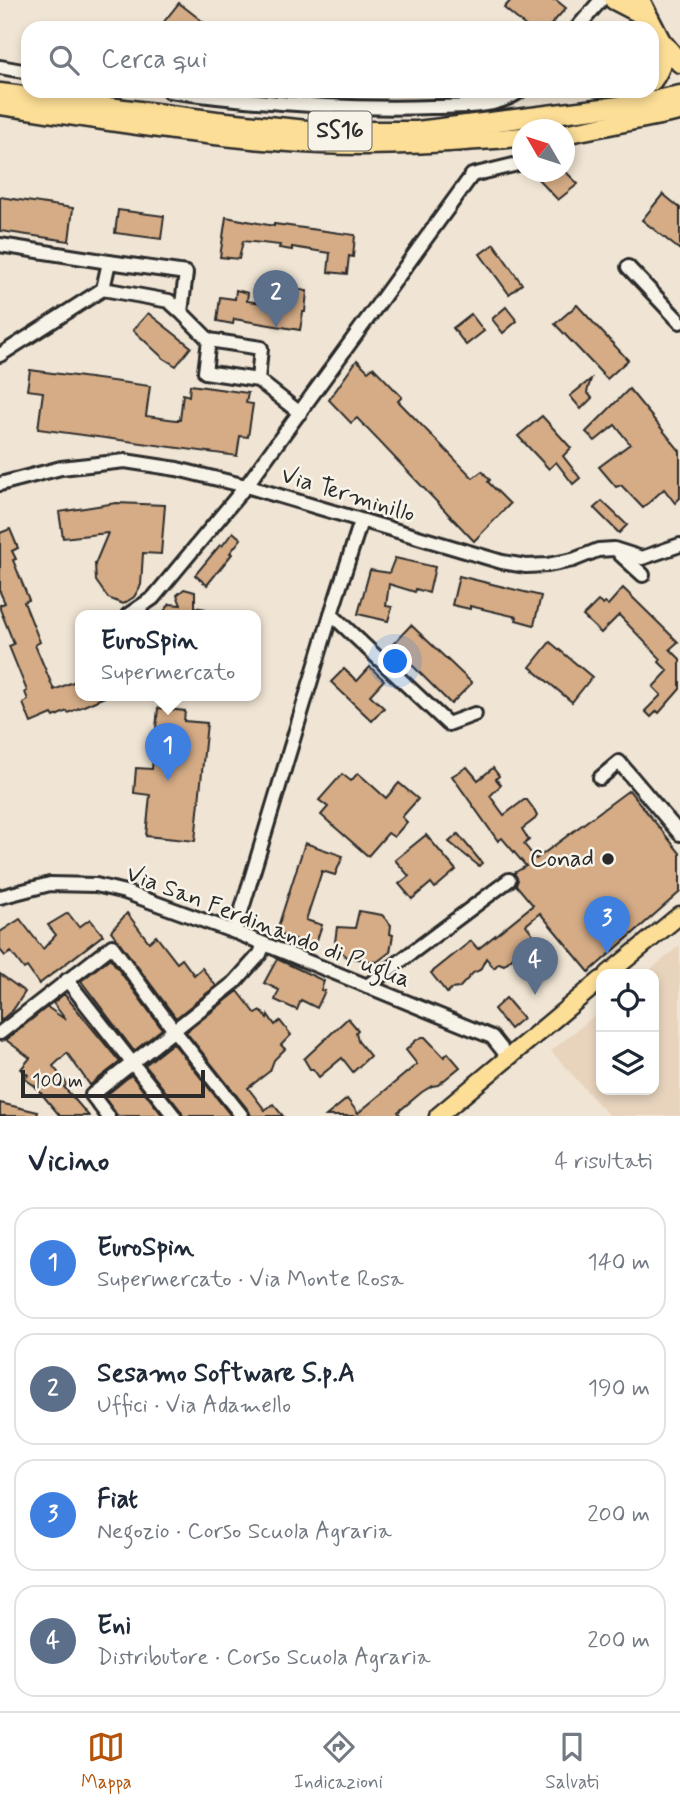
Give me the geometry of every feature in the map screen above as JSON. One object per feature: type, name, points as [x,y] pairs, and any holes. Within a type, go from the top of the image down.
[{"type":"highway","points":[[614,0],[644,8]]},
{"type":"highway","points":[[659,37],[680,62]]},
{"type":"highway","points":[[659,72],[663,56],[661,41]]},
{"type":"highway","name":"SS16","points":[[0,93],[21,96]]},
{"type":"highway","name":"SS16","points":[[39,98],[317,131],[417,131],[635,104],[680,94]]},
{"type":"highway","points":[[597,108],[621,98]]},
{"type":"highway","name":"SS16","points":[[0,105],[218,135],[321,144],[422,145],[512,138]]},
{"type":"highway","points":[[575,132],[680,111]]},
{"type":"highway","points":[[575,133],[626,132],[680,121]]},
{"type":"main road","points":[[614,969],[680,915]]},
{"type":"main road","points":[[438,1116],[596,984]]},
{"type":"street","points":[[583,21],[601,0]]},
{"type":"street","points":[[0,67],[21,71]]},
{"type":"street","points":[[224,98],[264,103],[386,108],[474,106],[505,98]]},
{"type":"street","points":[[135,610],[153,598],[246,486],[472,176],[512,166]]},
{"type":"street","points":[[0,245],[186,273],[181,312]]},
{"type":"street","points":[[103,289],[109,262]]},
{"type":"street","points":[[628,267],[680,322]]},
{"type":"street","points":[[0,355],[103,289],[169,301],[209,340],[261,348],[258,380]]},
{"type":"street","points":[[209,340],[205,372],[258,380],[300,413]]},
{"type":"street","name":"Via Terminillo","points":[[0,484],[61,468],[125,461],[177,469],[246,486],[514,565],[548,565],[573,560],[598,550],[614,549],[642,558],[680,544]]},
{"type":"street","points":[[235,932],[361,521]]},
{"type":"street","points":[[614,549],[643,575]]},
{"type":"street","points":[[331,614],[448,724],[475,714]]},
{"type":"street","points":[[600,778],[619,762],[680,834]]},
{"type":"street","points":[[367,986],[509,880]]},
{"type":"street","name":"Via San Ferdinando di Puglia","points":[[0,897],[50,884],[96,886],[125,892],[235,932],[492,1037],[508,1057]]},
{"type":"street","points":[[108,1116],[92,1095],[235,982],[241,967],[260,954],[264,944]]},
{"type":"street","points":[[0,1033],[66,979],[112,946],[242,1116]]},
{"type":"street","points":[[66,979],[174,1116]]},
{"type":"shaded area","points":[[680,945],[680,1116],[609,1116],[551,1051],[596,1014],[596,1095],[659,1095],[659,969],[651,969]]},
{"type":"building","points":[[511,0],[556,0],[566,8],[554,21],[520,21],[504,8]]},
{"type":"building","points":[[179,3],[202,21],[165,21]]},
{"type":"building","points":[[575,181],[578,184],[558,200],[541,182]]},
{"type":"building","points":[[663,194],[680,208],[680,250],[642,220]]},
{"type":"building","points":[[0,197],[73,208],[69,241],[0,231]]},
{"type":"building","points":[[118,210],[164,216],[161,239],[115,233]]},
{"type":"building","points":[[226,217],[274,226],[355,235],[353,257],[349,256],[347,274],[328,272],[330,253],[292,247],[292,250],[279,248],[280,245],[243,241],[239,259],[220,257]]},
{"type":"building","points":[[494,244],[522,284],[509,294],[480,254]]},
{"type":"building","points":[[288,288],[307,291],[300,330],[234,319],[233,324],[217,321],[220,297],[235,299],[236,290],[248,293],[247,301],[286,306]]},
{"type":"building","points":[[577,305],[628,360],[607,379],[555,324]]},
{"type":"building","points":[[506,307],[517,321],[503,333],[492,319]]},
{"type":"building","points":[[148,313],[191,347],[176,366],[163,358],[133,330]]},
{"type":"building","points":[[471,314],[484,331],[466,345],[453,328]]},
{"type":"building","points":[[357,360],[368,371],[373,367],[402,397],[398,401],[473,478],[482,471],[490,480],[488,482],[510,504],[474,541],[357,418],[351,423],[329,400]]},
{"type":"building","points":[[30,370],[150,386],[146,416],[176,420],[180,420],[183,394],[189,396],[190,385],[248,393],[246,403],[253,404],[248,437],[240,436],[237,456],[38,429],[43,392],[27,390]]},
{"type":"building","points":[[591,379],[587,392],[592,398],[581,409],[570,396]]},
{"type":"building","points":[[629,389],[680,451],[680,498],[675,503],[664,489],[643,508],[621,485],[616,487],[599,467],[630,444],[615,425],[595,441],[586,432]]},
{"type":"building","points":[[542,416],[571,448],[563,456],[580,478],[573,484],[556,462],[549,469],[518,436]]},
{"type":"building","points":[[602,501],[627,525],[619,533],[594,508]]},
{"type":"building","points":[[116,503],[165,505],[161,554],[143,553],[141,585],[134,597],[123,604],[108,598],[96,581],[95,564],[108,533],[63,538],[59,512]]},
{"type":"building","points":[[10,529],[18,548],[12,551],[16,559],[13,560],[29,600],[24,602],[40,642],[35,645],[54,690],[75,681],[75,701],[95,701],[68,713],[67,711],[54,717],[52,714],[31,723],[23,703],[28,700],[27,691],[9,646],[14,644],[0,609],[0,605],[5,603],[0,592],[0,533]]},
{"type":"building","points":[[233,532],[241,539],[207,585],[195,575]]},
{"type":"building","points":[[395,558],[435,567],[429,593],[389,584],[386,606],[392,607],[388,621],[358,614],[370,570],[389,573]]},
{"type":"building","points":[[459,576],[541,596],[534,625],[516,620],[517,617],[470,606],[470,609],[452,605]]},
{"type":"building","points":[[623,588],[678,642],[670,649],[680,659],[680,689],[659,713],[657,711],[651,717],[645,711],[661,695],[653,687],[668,671],[659,662],[661,659],[619,615],[601,633],[583,616],[598,601],[608,605]]},
{"type":"building","points":[[184,589],[195,592],[195,607],[206,610],[165,610],[170,604],[181,605],[177,595]]},
{"type":"building","points":[[411,625],[472,683],[451,704],[403,656],[401,659],[391,646]]},
{"type":"building","points":[[550,642],[592,677],[572,702],[530,667]]},
{"type":"building","points":[[370,667],[384,680],[370,695],[384,708],[372,721],[331,682],[344,669],[357,681]]},
{"type":"building","points":[[158,708],[185,711],[184,721],[207,723],[195,841],[146,836],[150,795],[134,793],[136,768],[152,769]]},
{"type":"building","points":[[467,767],[478,780],[493,768],[501,785],[490,796],[504,815],[524,800],[533,808],[537,816],[522,829],[529,840],[524,844],[536,859],[629,790],[680,853],[680,892],[589,972],[540,913],[526,925],[533,934],[527,945],[504,965],[499,963],[494,968],[486,958],[480,970],[473,973],[459,988],[451,989],[447,993],[431,973],[471,941],[478,949],[533,905],[516,885],[518,880],[514,873],[526,866],[502,838],[498,841],[452,776]]},
{"type":"building","points":[[358,773],[386,798],[399,783],[418,799],[402,817],[407,822],[394,837],[388,833],[368,856],[321,815],[328,807],[319,800],[342,774],[351,781]]},
{"type":"building","points":[[458,834],[482,863],[479,866],[449,842]]},
{"type":"building","points":[[426,835],[456,870],[435,888],[431,883],[412,899],[399,884],[409,876],[395,860]]},
{"type":"building","points":[[305,843],[343,856],[335,875],[322,871],[306,920],[322,925],[315,946],[276,933]]},
{"type":"building","points":[[359,911],[382,915],[391,925],[390,934],[393,935],[390,952],[377,962],[346,957],[335,942],[337,927],[355,928]]},
{"type":"building","points":[[68,913],[79,927],[90,919],[103,935],[39,984],[27,967],[24,969],[11,952],[5,956],[0,950],[0,932],[20,919],[43,949],[56,935],[48,925]]},
{"type":"building","points":[[127,913],[149,942],[156,936],[177,963],[182,959],[194,975],[202,968],[216,986],[176,1018],[111,931]]},
{"type":"building","points":[[110,958],[162,1029],[134,1051],[81,981]]},
{"type":"building","points":[[277,959],[324,981],[321,990],[325,991],[317,1008],[301,1000],[297,1010],[275,1000],[279,990],[264,983]]},
{"type":"building","points":[[0,974],[25,992],[13,1010],[0,1021]]},
{"type":"building","points":[[238,991],[256,1014],[261,1011],[267,1018],[268,1015],[275,1025],[280,1021],[291,1035],[281,1045],[285,1049],[274,1060],[270,1071],[248,1088],[265,1110],[273,1104],[283,1116],[251,1116],[186,1032]]},
{"type":"building","points":[[64,994],[120,1062],[90,1085],[67,1053],[53,1066],[67,1084],[64,1087],[89,1116],[60,1116],[35,1086],[25,1079],[28,1075],[21,1069],[30,1058],[6,1040],[47,1007],[66,1020],[53,1003]]},
{"type":"building","points":[[506,998],[523,1018],[510,1029],[494,1009]]},
{"type":"building","points":[[348,1018],[358,1030],[358,1041],[370,1056],[353,1072],[342,1058],[319,1077],[304,1059]]},
{"type":"building","points":[[422,1037],[444,1057],[448,1053],[460,1067],[438,1085],[422,1092],[398,1112],[401,1116],[326,1116],[347,1099],[358,1113],[417,1064],[406,1050]]},
{"type":"building","points":[[173,1043],[231,1116],[183,1116],[145,1065]]},
{"type":"building","points":[[131,1075],[163,1116],[116,1114],[104,1097]]},
{"type":"building","points":[[0,1103],[38,1112],[37,1116],[0,1116]]},
{"type":"place","name":"Sesamo Software S.p.A","points":[[276,328]]},
{"type":"place","name":"EuroSpin","points":[[168,781]]},
{"type":"place","name":"Conad","points":[[608,859]]},
{"type":"place","name":"Fiat","points":[[607,954]]},
{"type":"place","name":"Eni","points":[[535,995]]}]
